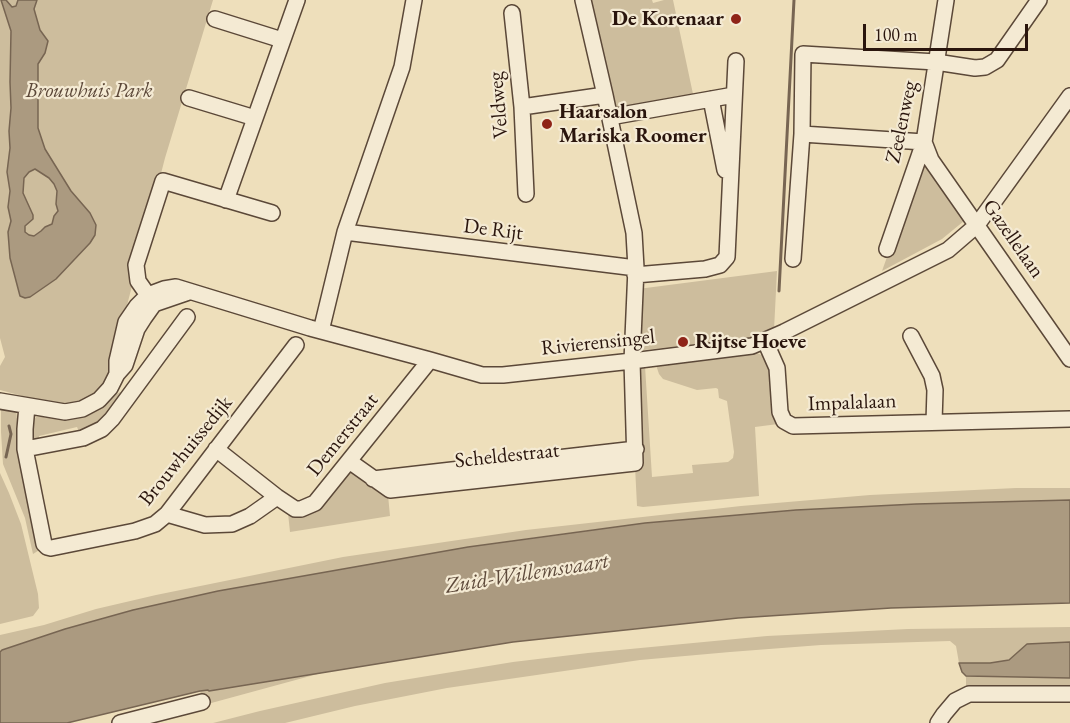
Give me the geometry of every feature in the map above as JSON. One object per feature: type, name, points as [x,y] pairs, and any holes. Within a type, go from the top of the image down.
[{"type":"street","points":[[226,200],[297,0]]},
{"type":"street","points":[[321,331],[345,232],[402,67],[414,0]]},
{"type":"street","name":"Scheldestraat","points":[[349,461],[390,490],[636,463],[632,361],[636,272],[634,233],[583,0]]},
{"type":"street","name":"Zeelenweg","points":[[887,249],[924,142],[946,0]]},
{"type":"street","points":[[793,259],[802,134],[803,54],[936,62],[975,69],[985,67],[997,60],[1039,0]]},
{"type":"street","name":"Veldweg","points":[[512,13],[522,107],[526,194]]},
{"type":"street","points":[[215,19],[282,40]]},
{"type":"street","points":[[730,192],[736,62]]},
{"type":"street","points":[[522,107],[605,95]]},
{"type":"street","points":[[610,117],[734,95]]},
{"type":"street","name":"Rivierensingel","points":[[151,300],[164,289],[176,287],[321,331],[482,375],[503,375],[752,346],[948,250],[977,225],[1070,96]]},
{"type":"street","points":[[189,98],[255,118]]},
{"type":"street","points":[[711,99],[730,192]]},
{"type":"street","points":[[802,134],[924,142]]},
{"type":"street","name":"Gazellelaan","points":[[924,142],[931,160],[1070,359]]},
{"type":"street","points":[[0,400],[65,412],[81,409],[99,400],[110,388],[117,374],[117,361],[126,322],[137,306],[151,300],[138,281],[136,265],[163,181],[272,213]]},
{"type":"street","name":"De Rijt","points":[[345,232],[636,272],[705,269],[720,265],[727,258],[730,192]]},
{"type":"street","points":[[25,449],[83,438],[102,429],[112,419],[187,317]]},
{"type":"street","points":[[911,336],[932,376],[935,390],[934,422]]},
{"type":"street","name":"Impalalaan","points":[[765,341],[777,368],[780,412],[784,421],[793,426],[1070,419]]},
{"type":"street","name":"Brouwhuissedijk","points":[[27,406],[25,449],[44,544],[51,548],[135,531],[155,524],[166,514],[296,345]]},
{"type":"street","name":"Demerstraat","points":[[216,449],[277,497],[295,509],[301,509],[315,503],[430,360]]},
{"type":"street","points":[[166,514],[205,525],[232,524],[250,516],[277,497]]},
{"type":"street","points":[[938,723],[955,701],[969,694],[1070,693]]},
{"type":"street","points":[[120,723],[202,702]]},
{"type":"green space","name":"Brouwhuis Park","points":[[0,0],[213,0],[165,158],[108,379],[87,403],[53,404],[0,390],[0,366],[5,357],[0,338]]},
{"type":"green space","points":[[583,0],[652,0],[653,3],[673,0],[693,94],[609,112]]},
{"type":"green space","points":[[922,159],[964,221],[942,239],[882,271]]},
{"type":"green space","points":[[777,271],[774,330],[743,339],[635,351],[638,289]]},
{"type":"green space","points":[[757,353],[764,356],[768,364],[778,424],[755,427],[759,496],[637,506],[635,367],[645,366],[652,477],[693,473],[692,465],[728,462],[733,458],[727,401],[719,398],[716,388],[697,390],[663,379],[656,365]]},
{"type":"green space","points":[[120,392],[122,393],[100,423],[80,434],[77,427],[39,436],[40,443],[33,442],[30,424],[36,417],[79,418],[97,411]]},
{"type":"green space","points":[[1,407],[16,409],[20,448],[41,549],[33,554],[25,518],[3,464]]},
{"type":"green space","points":[[350,467],[388,495],[390,516],[290,532],[288,513],[292,515]]},
{"type":"green space","points":[[0,473],[21,524],[38,594],[39,608],[33,616],[0,624]]},
{"type":"green space","points":[[1016,488],[1070,488],[1070,500],[796,510],[645,523],[468,547],[218,591],[133,610],[65,629],[0,652],[0,635],[156,595],[343,557],[526,530],[741,506],[870,495]]},
{"type":"green space","points":[[1070,627],[1070,642],[1027,644],[1009,660],[990,663],[959,663],[956,646],[950,641],[821,645],[730,652],[640,660],[447,688],[355,706],[285,723],[213,723],[385,683],[513,662],[588,653],[767,636],[908,629]]},
{"type":"green space","points":[[325,672],[204,705],[200,691],[209,689],[209,691]]},
{"type":"green space","points":[[966,676],[1070,678],[1070,688],[966,689]]},
{"type":"water","points":[[1,0],[6,0],[12,7],[16,6],[18,0],[37,0],[34,9],[40,30],[48,41],[45,53],[38,64],[38,128],[45,149],[71,191],[90,213],[96,225],[95,235],[90,243],[56,279],[25,298],[20,296],[10,258],[8,232],[11,221],[8,207],[10,191],[7,172],[10,148],[11,31]],"holes":[[[35,169],[49,178],[57,191],[58,211],[52,224],[34,236],[29,235],[25,232],[25,226],[33,219],[33,215],[23,193],[24,178]]]},
{"type":"water","name":"Zuid-Willemsvaart","points":[[1070,500],[1070,603],[891,608],[738,618],[513,642],[200,691],[67,723],[0,723],[0,652],[2,650],[133,610],[218,591],[468,547],[645,523],[796,510]]},
{"type":"water","points":[[1070,642],[1070,678],[966,676],[959,663],[990,663],[1009,660],[1027,644]]},
{"type":"waterway","points":[[779,291],[794,0]]},
{"type":"waterway","points":[[6,457],[11,434],[9,426]]},
{"type":"place","name":"De Korenaar","points":[[736,19]]},
{"type":"place","name":"Haarsalon Mariska Roomer","points":[[547,124]]},
{"type":"place","name":"Rijtse Hoeve","points":[[683,342]]}]
